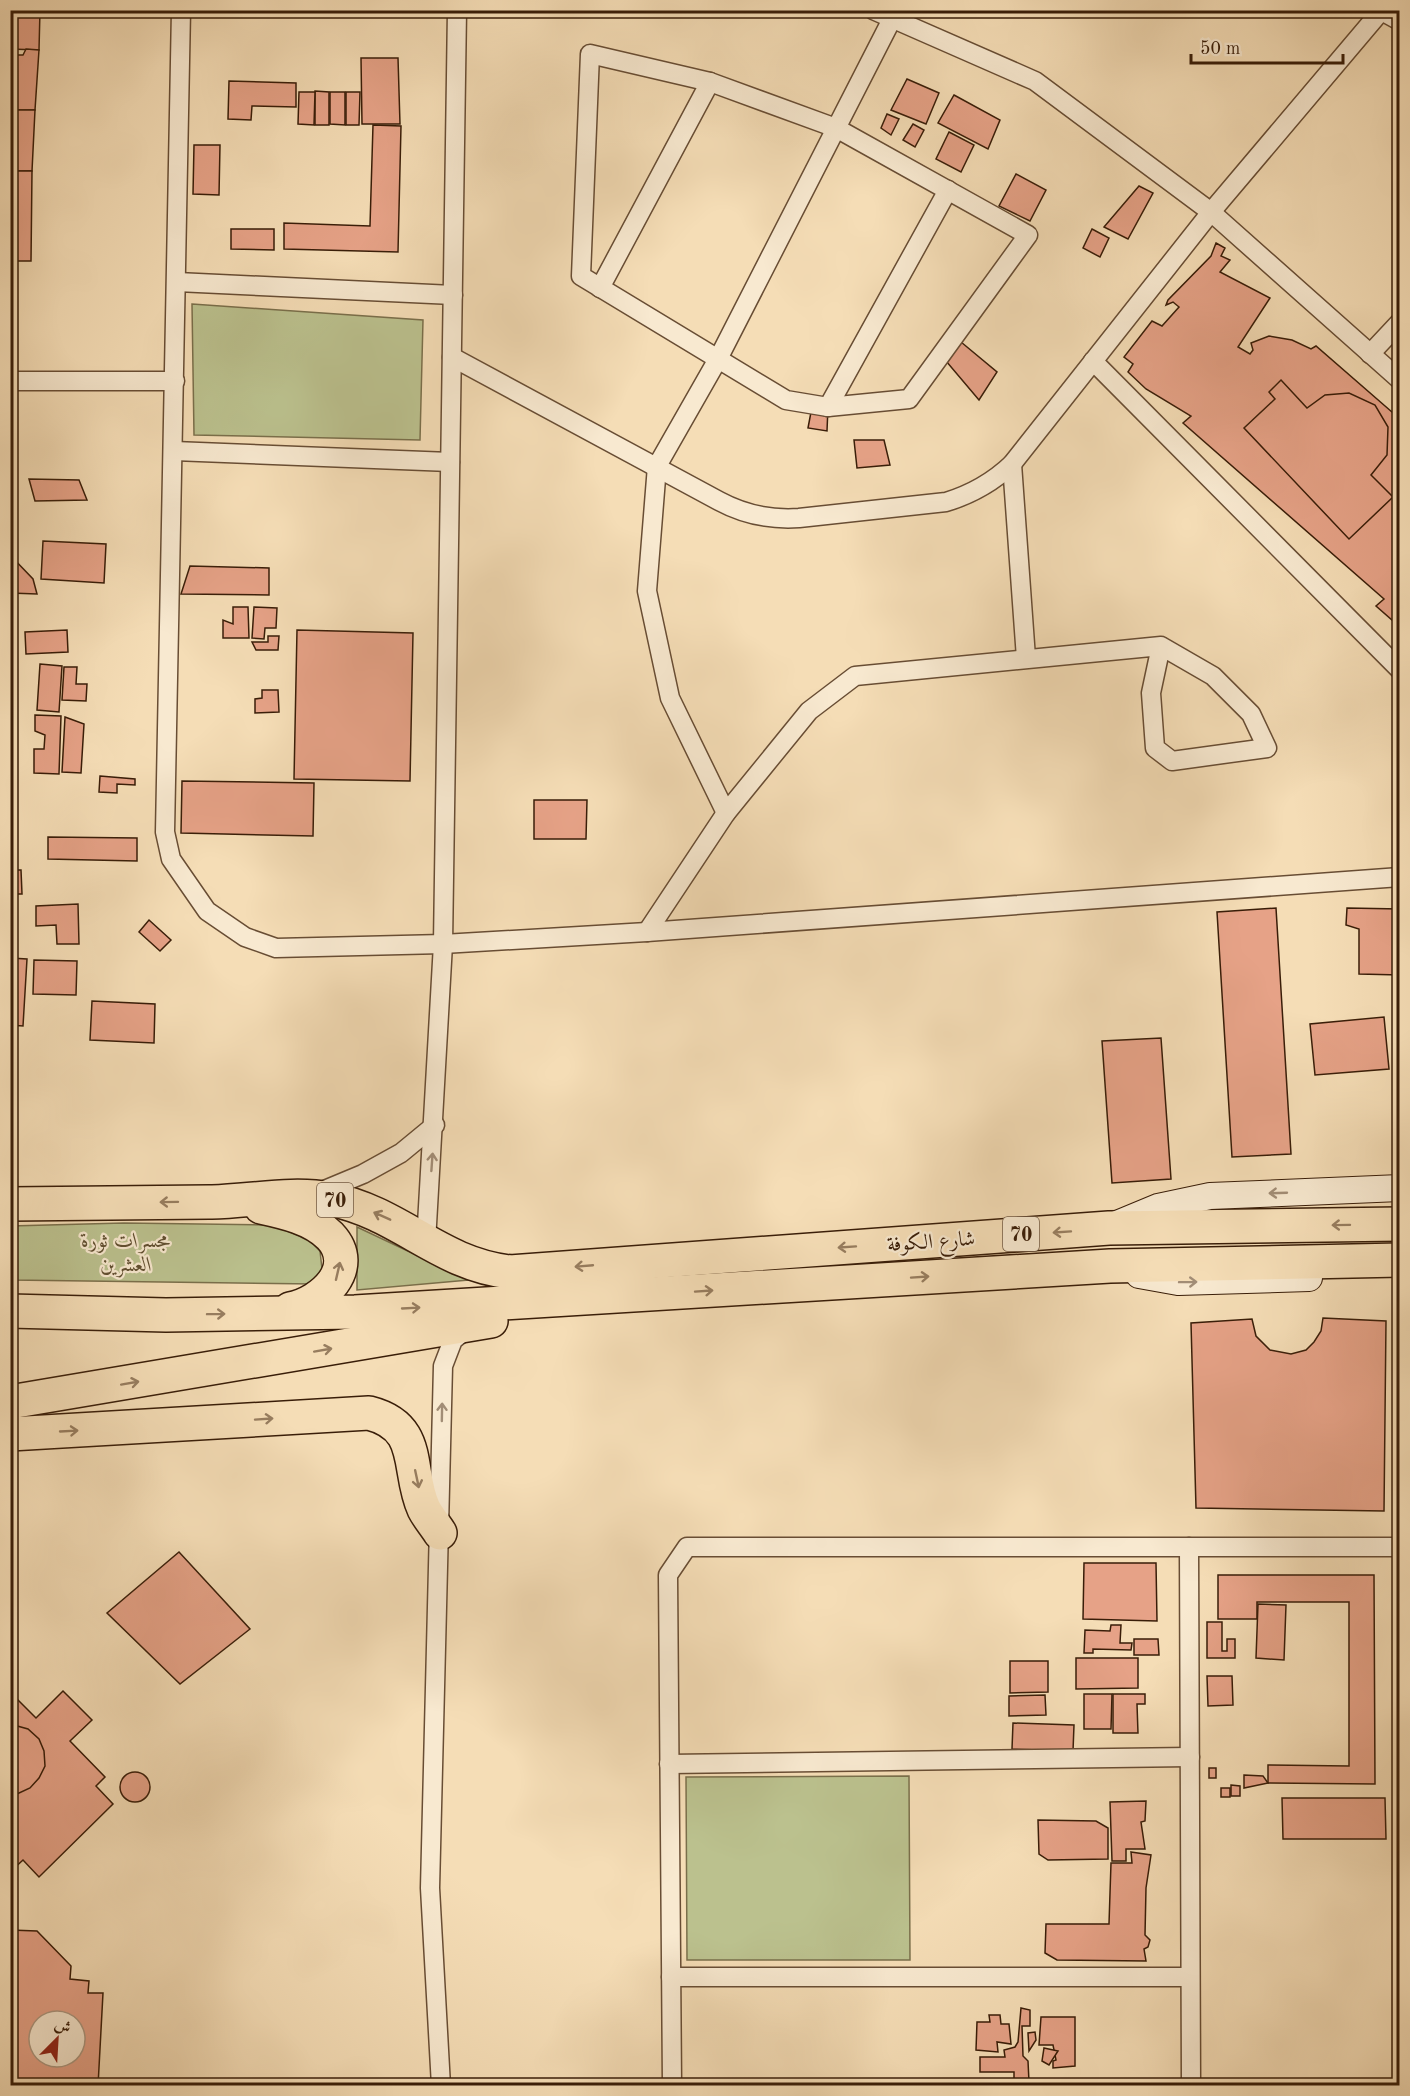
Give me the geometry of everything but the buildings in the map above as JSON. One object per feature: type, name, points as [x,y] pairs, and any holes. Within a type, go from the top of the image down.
[{"type":"highway","name":"70","points":[[10,1204],[214,1202],[309,1196],[351,1204],[371,1211],[390,1219],[426,1242]]},
{"type":"highway","points":[[214,1202],[252,1204],[300,1217],[320,1228],[336,1244],[340,1267],[331,1288],[300,1307],[255,1314]]},
{"type":"highway","name":"شارع الكوفة","points":[[426,1242],[458,1260],[492,1270],[510,1272],[1109,1228],[1400,1224]]},
{"type":"highway","name":"شارع الكوفة","points":[[638,1295],[1110,1266],[1400,1260]]},
{"type":"highway","name":"70","points":[[10,1311],[166,1315],[355,1312],[638,1295]]},
{"type":"highway","points":[[10,1402],[638,1295]]},
{"type":"highway","points":[[10,1334],[166,1315]]},
{"type":"highway","points":[[10,1434],[369,1413],[383,1416],[404,1433],[410,1445],[424,1509],[440,1533]]},
{"type":"main road","points":[[1109,1228],[1158,1207],[1210,1196],[1400,1188]]},
{"type":"main road","points":[[1110,1266],[1141,1276],[1178,1282],[1400,1275]]},
{"type":"street","points":[[181,10],[165,832],[171,859],[207,911],[245,937],[276,948],[443,944],[647,932],[1400,877]]},
{"type":"street","points":[[426,1242],[435,1125],[443,944],[457,10]]},
{"type":"street","points":[[873,10],[1035,81],[1211,212],[1400,380]]},
{"type":"street","points":[[452,357],[734,509],[750,514],[783,519],[946,502],[982,488],[1012,464],[1211,212],[1380,11],[1400,21]]},
{"type":"street","points":[[726,813],[670,698],[647,591],[657,466],[718,359],[892,19]]},
{"type":"street","points":[[590,54],[710,82],[836,128],[1028,234],[909,399],[828,406],[786,400],[581,276],[590,54]]},
{"type":"street","points":[[600,288],[710,82]]},
{"type":"street","points":[[828,406],[948,190]]},
{"type":"street","points":[[177,282],[453,295]]},
{"type":"street","points":[[1370,354],[1400,322]]},
{"type":"street","points":[[1093,361],[1400,670]]},
{"type":"street","points":[[10,381],[175,381]]},
{"type":"street","points":[[174,451],[450,462]]},
{"type":"street","points":[[1012,464],[1026,658]]},
{"type":"street","points":[[647,932],[726,813],[810,711],[855,676],[1161,646],[1213,676],[1251,714],[1267,748],[1172,761],[1155,748],[1151,693],[1161,646]]},
{"type":"street","points":[[309,1196],[363,1174],[401,1154],[435,1125]]},
{"type":"street","points":[[441,2085],[430,1888],[443,1366],[453,1340],[464,1330],[483,1323]]},
{"type":"street","points":[[672,2085],[668,1575],[687,1547],[1400,1547]]},
{"type":"street","points":[[1189,1547],[1191,2085]]},
{"type":"street","points":[[669,1764],[1190,1757]]},
{"type":"street","points":[[671,1977],[1190,1977]]},
{"type":"green space","points":[[192,304],[423,320],[420,440],[194,435]]},
{"type":"green space","name":"مجسرات ثورة العشرين","points":[[124,1223],[272,1225],[308,1239],[320,1251],[322,1269],[315,1284],[11,1280],[10,1226]]},
{"type":"green space","points":[[357,1227],[469,1280],[357,1290]]},
{"type":"green space","points":[[909,1776],[910,1960],[687,1960],[686,1777]]}]
